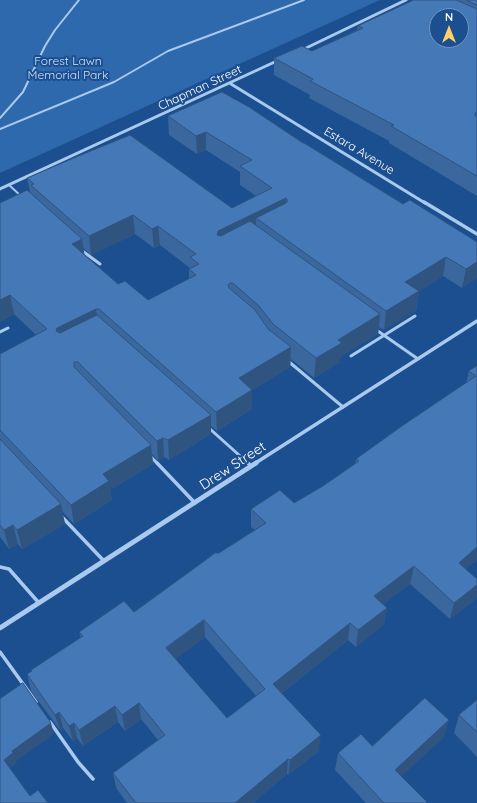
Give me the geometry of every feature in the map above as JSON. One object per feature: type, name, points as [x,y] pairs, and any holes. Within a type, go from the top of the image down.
[{"type":"street","points":[[301,50],[406,0]]},
{"type":"street","name":"Chapman Street","points":[[0,189],[231,84],[280,60]]},
{"type":"street","name":"Estara Avenue","points":[[231,84],[477,234]]},
{"type":"street","name":"Drew Street","points":[[0,628],[477,321]]},
{"type":"lane","points":[[0,118],[23,92],[45,46],[55,30],[79,0]]},
{"type":"lane","points":[[0,129],[114,82],[168,51],[304,0]]},
{"type":"lane","points":[[9,185],[25,200]]},
{"type":"lane","points":[[76,246],[87,256],[100,264]]},
{"type":"lane","points":[[350,356],[415,316]]},
{"type":"lane","points":[[371,326],[418,359]]},
{"type":"lane","points":[[0,332],[8,328]]},
{"type":"lane","points":[[287,360],[343,407]]},
{"type":"lane","points":[[209,428],[251,466]]},
{"type":"lane","points":[[144,450],[195,503]]},
{"type":"lane","points":[[61,516],[104,561]]},
{"type":"lane","points":[[0,567],[10,569],[39,603]]},
{"type":"lane","points":[[0,652],[39,707]]},
{"type":"lane","points":[[48,719],[78,762],[92,779]]},
{"type":"green space","name":"Forest Lawn Memorial Park","points":[[0,0],[380,0],[0,173]]},
{"type":"building","points":[[414,0],[456,0],[477,9],[477,113],[475,113],[475,116],[477,117],[477,176],[391,126],[394,125],[310,81],[313,79],[274,58],[302,46],[312,51],[363,28],[358,26]]},
{"type":"building","points":[[467,0],[477,0],[477,5]]},
{"type":"building","points":[[222,92],[249,107],[303,143],[403,204],[410,200],[477,242],[477,262],[466,269],[446,257],[405,282],[419,291],[386,311],[256,218],[286,203],[288,201],[286,198],[218,231],[217,235],[221,236],[250,221],[380,314],[338,340],[342,343],[316,358],[273,324],[259,306],[233,283],[230,283],[228,285],[229,288],[255,310],[268,329],[291,347],[239,378],[252,390],[216,412],[99,309],[96,309],[57,328],[56,331],[60,333],[97,315],[211,415],[168,440],[163,438],[157,441],[78,362],[74,362],[74,367],[151,445],[103,474],[109,481],[71,505],[0,430],[0,354],[47,329],[10,295],[0,300],[0,203],[27,190],[82,239],[72,244],[118,284],[125,281],[148,300],[196,275],[189,269],[199,264],[190,257],[196,254],[158,226],[152,229],[133,215],[89,236],[34,188],[31,185],[34,184],[27,178],[130,135],[232,208],[272,188],[240,166],[252,160],[206,132],[196,136],[168,116]]},
{"type":"building","points":[[477,366],[477,547],[459,563],[477,579],[477,585],[454,603],[414,566],[374,596],[387,608],[358,630],[350,623],[273,684],[321,735],[290,760],[288,759],[235,803],[136,803],[113,773],[165,735],[139,703],[122,715],[115,706],[79,730],[74,723],[69,726],[59,712],[55,715],[27,674],[83,636],[79,632],[124,601],[134,612],[215,553],[219,553],[266,523],[251,509],[280,490],[294,503],[323,486],[359,461],[356,459],[399,428],[476,376],[469,371]],"holes":[[[204,620],[265,689],[227,718],[166,648]]]},
{"type":"building","points":[[0,439],[61,504],[17,530],[13,525],[4,530],[0,525]]},
{"type":"building","points":[[23,683],[51,723],[12,751],[13,753],[4,760],[30,796],[38,790],[48,803],[0,803],[0,699]]},
{"type":"building","points":[[425,698],[449,720],[395,770],[427,802],[384,803],[338,753],[361,734],[372,746]]},
{"type":"building","points":[[477,700],[477,732],[459,715]]}]
